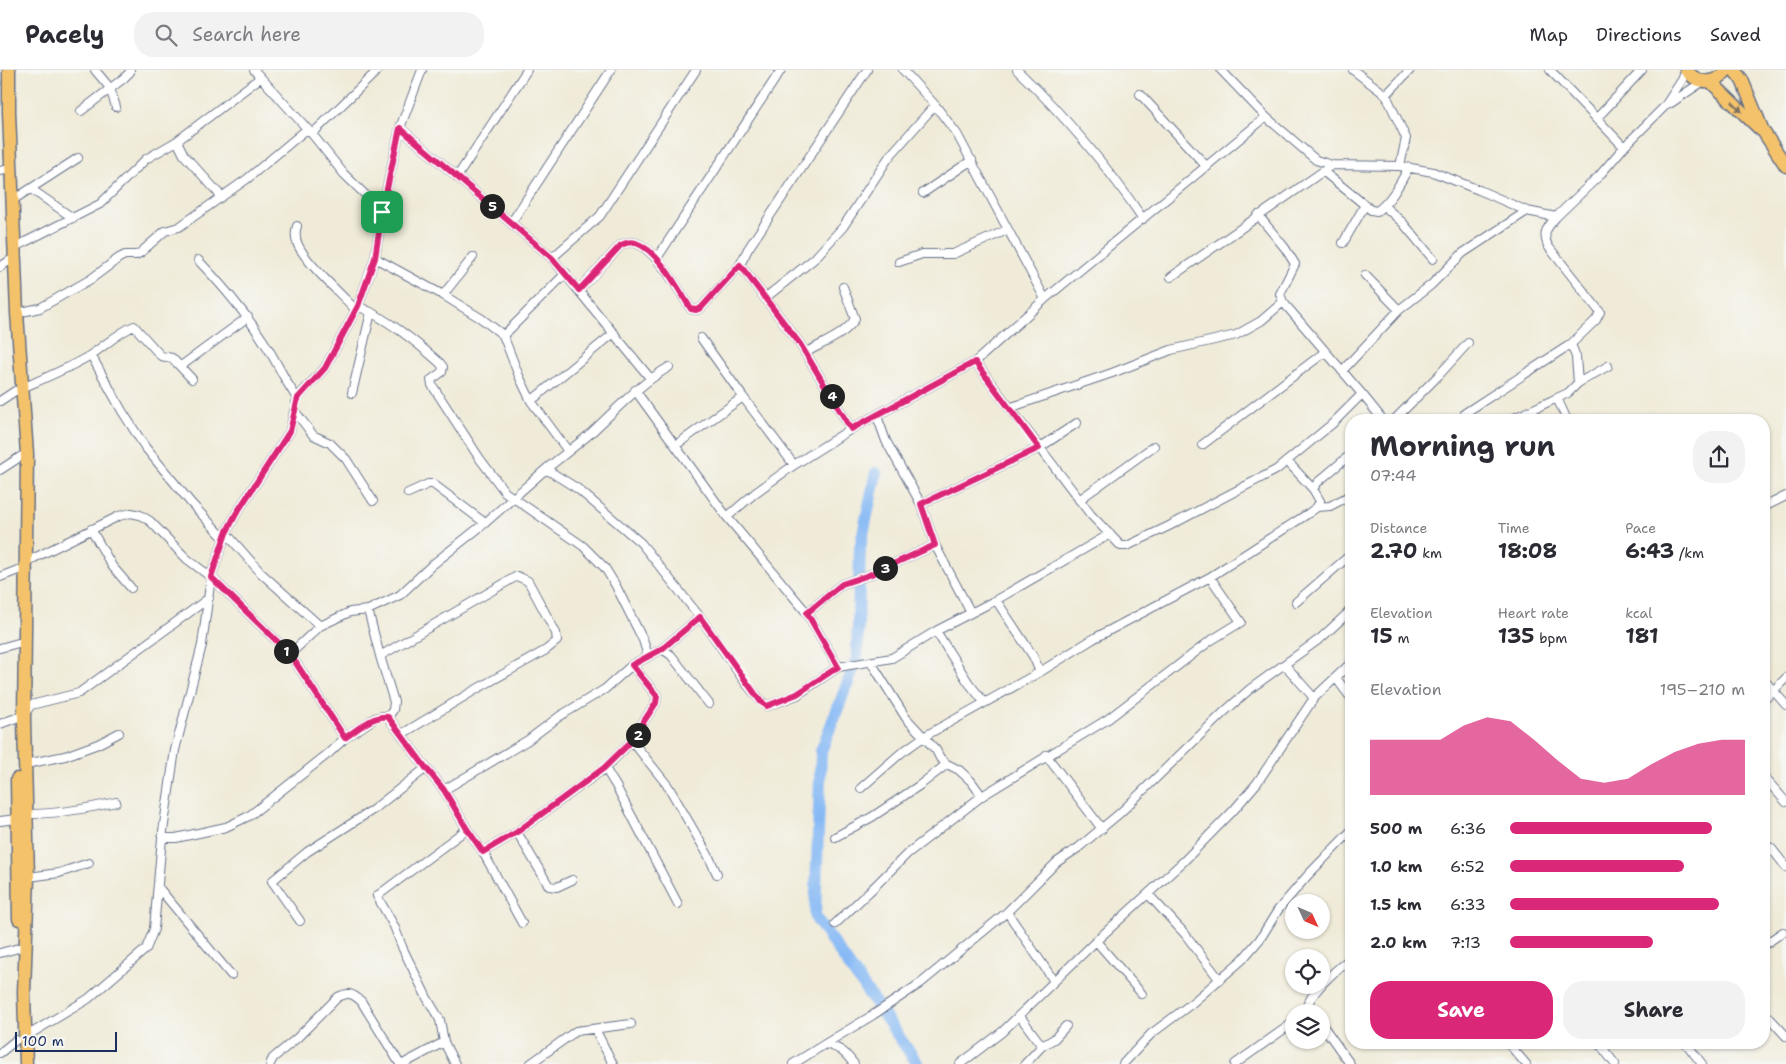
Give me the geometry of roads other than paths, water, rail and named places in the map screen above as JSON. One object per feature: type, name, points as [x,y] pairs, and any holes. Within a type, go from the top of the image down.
[{"type":"main road","points":[[3,70],[2,171],[23,456],[20,716],[26,764],[22,816],[28,877],[16,992],[26,1064]]},
{"type":"main road","points":[[9,70],[13,200],[9,258],[17,313],[19,389]]},
{"type":"main road","points":[[1686,70],[1695,79],[1706,82],[1763,131]]},
{"type":"main road","points":[[1706,82],[1720,78],[1727,70]]},
{"type":"main road","points":[[1740,73],[1763,131],[1786,166]]},
{"type":"main road","points":[[22,566],[18,643],[22,816],[22,947]]},
{"type":"main road","points":[[17,1064],[21,1038]]},
{"type":"street","points":[[95,70],[110,88],[116,107]]},
{"type":"street","points":[[81,112],[124,78],[130,70]]},
{"type":"street","points":[[254,70],[344,174],[382,212]]},
{"type":"street","points":[[17,313],[40,308],[91,279],[119,258],[125,255],[140,253],[165,231],[179,227],[309,132],[378,70]]},
{"type":"street","points":[[0,1053],[21,1038],[88,999],[146,949],[154,929],[162,838],[175,750],[202,644],[211,577],[225,536],[236,514],[290,431],[298,398],[325,368],[357,308],[375,258],[382,212],[400,128],[422,70]]},
{"type":"street","points":[[457,177],[527,70]]},
{"type":"street","points":[[511,223],[611,70]]},
{"type":"street","points":[[552,258],[600,216],[696,70]]},
{"type":"street","points":[[657,258],[781,70]]},
{"type":"street","points":[[579,290],[621,245],[630,242],[638,244],[657,258],[691,309],[701,308],[740,265],[748,249],[868,70]]},
{"type":"street","points":[[903,70],[935,105],[957,134],[1045,299]]},
{"type":"street","points":[[1017,70],[1075,129],[1116,178],[1143,219]]},
{"type":"street","points":[[1221,70],[1266,117],[1316,160],[1332,165],[1404,167],[1433,172],[1527,211],[1556,216]]},
{"type":"street","points":[[1324,172],[1365,206],[1377,211],[1384,206],[1397,189],[1404,167],[1406,138],[1386,95],[1353,70]]},
{"type":"street","points":[[1386,95],[1410,70]]},
{"type":"street","points":[[1550,70],[1624,147]]},
{"type":"street","points":[[1596,119],[1642,70]]},
{"type":"street","points":[[1465,413],[1571,344],[1596,320],[1600,312],[1548,246],[1545,239],[1546,229],[1556,216],[1599,176],[1624,147],[1665,106],[1682,80],[1686,70]]},
{"type":"street","points":[[9,258],[73,218],[100,204],[146,160],[177,141],[260,78]]},
{"type":"street","points":[[1665,106],[1706,82]]},
{"type":"street","points":[[1140,94],[1207,167]]},
{"type":"street","points":[[765,298],[814,259],[843,227],[890,157],[935,105]]},
{"type":"street","points":[[727,518],[755,493],[794,465],[851,429],[975,362],[1045,299],[1266,117]]},
{"type":"street","points":[[400,128],[552,258],[650,378]]},
{"type":"street","points":[[177,141],[190,162],[222,197]]},
{"type":"street","points":[[13,200],[78,158]]},
{"type":"street","points":[[923,193],[972,160]]},
{"type":"street","points":[[1171,277],[1332,165]]},
{"type":"street","points":[[31,189],[73,218]]},
{"type":"street","points":[[1343,243],[1365,206]]},
{"type":"street","points":[[1384,206],[1403,223],[1433,259]]},
{"type":"street","points":[[1342,371],[1400,310],[1431,285],[1463,254],[1527,211]]},
{"type":"street","points":[[1258,215],[1285,248],[1295,264],[1280,294],[1283,302],[1378,414]]},
{"type":"street","points":[[297,226],[295,234],[298,245],[312,264],[357,308],[371,312],[411,337],[440,363],[443,367],[442,372],[431,380],[432,385],[480,459],[505,492],[583,546],[605,568],[643,640],[648,656]]},
{"type":"street","points":[[899,262],[922,254],[953,254],[1007,230]]},
{"type":"street","points":[[443,295],[473,257]]},
{"type":"street","points":[[375,258],[443,295],[482,319],[503,335],[531,401],[568,451]]},
{"type":"street","points":[[198,260],[224,287],[248,317],[281,370],[286,382],[298,398]]},
{"type":"street","points":[[740,265],[805,353],[851,429]]},
{"type":"street","points":[[503,335],[566,273]]},
{"type":"street","points":[[1365,275],[1400,310]]},
{"type":"street","points":[[805,353],[844,331],[856,319],[843,287]]},
{"type":"street","points":[[1009,408],[1112,373],[1171,350],[1236,335],[1261,321],[1283,302]]},
{"type":"street","points":[[352,393],[371,312]]},
{"type":"street","points":[[181,366],[248,317]]},
{"type":"street","points":[[0,401],[19,389],[62,371],[91,355],[134,326],[161,356],[172,358],[192,379]]},
{"type":"street","points":[[531,401],[614,333]]},
{"type":"street","points":[[701,338],[794,465]]},
{"type":"street","points":[[1400,414],[1468,344]]},
{"type":"street","points":[[1571,344],[1576,357],[1578,383]]},
{"type":"street","points":[[1202,445],[1325,352]]},
{"type":"street","points":[[91,355],[122,411],[145,447],[191,503],[261,573],[320,626]]},
{"type":"street","points":[[975,362],[1079,500],[1121,546],[1127,546],[1169,526],[1268,474],[1332,424],[1362,394]]},
{"type":"street","points":[[1523,414],[1568,393],[1578,383],[1608,366]]},
{"type":"street","points":[[290,654],[320,626],[350,612],[368,610],[400,595],[432,565],[485,523],[591,432],[634,390],[669,367]]},
{"type":"street","points":[[634,390],[676,445],[727,518],[807,613],[838,667]]},
{"type":"street","points":[[676,445],[743,397]]},
{"type":"street","points":[[1557,398],[1564,414]]},
{"type":"street","points":[[294,413],[297,414],[313,435],[330,443],[342,454],[373,501]]},
{"type":"street","points":[[877,416],[886,441],[921,504],[935,545],[971,613]]},
{"type":"street","points":[[921,504],[1039,448],[1077,423]]},
{"type":"street","points":[[1079,500],[1154,446]]},
{"type":"street","points":[[0,470],[23,456]]},
{"type":"street","points":[[1313,490],[1318,482],[1345,459]]},
{"type":"street","points":[[861,788],[901,753],[925,736],[966,715],[984,702],[1040,672],[1093,639],[1210,577],[1310,513],[1317,507],[1320,501],[1313,490],[1287,461]]},
{"type":"street","points":[[546,469],[578,489],[641,543],[700,617],[745,682],[761,702],[767,706],[797,694],[838,667],[892,658],[936,631],[996,600],[1110,534]]},
{"type":"street","points":[[408,493],[428,484],[433,484],[485,523]]},
{"type":"street","points":[[1770,504],[1786,496]]},
{"type":"street","points":[[1317,507],[1330,506],[1345,498]]},
{"type":"street","points":[[0,577],[91,529],[120,516],[131,513],[140,515],[150,522],[187,559],[211,577],[290,654],[345,738]]},
{"type":"street","points":[[91,529],[112,566],[131,588]]},
{"type":"street","points":[[807,613],[842,584],[869,575],[935,545]]},
{"type":"street","points":[[1296,602],[1345,559]]},
{"type":"street","points":[[380,656],[517,576],[528,581],[556,633],[557,641],[546,650],[474,690],[402,734]]},
{"type":"street","points":[[835,924],[908,852],[982,796],[1000,787],[1046,755],[1108,718],[1210,642],[1241,622],[1210,577]]},
{"type":"street","points":[[0,724],[20,716],[31,705],[80,693],[209,598]]},
{"type":"street","points":[[996,600],[1033,656],[1040,672]]},
{"type":"street","points":[[368,610],[394,702],[394,710],[388,717]]},
{"type":"street","points":[[793,1064],[873,1015],[921,982],[1007,912],[1057,862],[1102,829],[1250,689],[1321,638],[1345,616]]},
{"type":"street","points":[[444,790],[528,740],[560,716],[605,689],[632,665],[662,649],[700,617]]},
{"type":"street","points":[[936,631],[968,682],[984,702]]},
{"type":"street","points":[[0,648],[18,643]]},
{"type":"street","points":[[662,649],[671,655],[710,704]]},
{"type":"street","points":[[871,662],[906,718],[925,736],[940,758],[959,770],[971,781],[982,796]]},
{"type":"street","points":[[483,852],[517,832],[604,768],[640,733],[642,724],[657,700],[657,696],[632,665]]},
{"type":"street","points":[[1285,665],[1314,698]]},
{"type":"street","points":[[960,1064],[1002,1032],[1096,941],[1184,861],[1233,811],[1251,790],[1314,698],[1345,669]]},
{"type":"street","points":[[1336,678],[1345,690]]},
{"type":"street","points":[[1770,692],[1786,678]]},
{"type":"street","points":[[1770,688],[1786,705]]},
{"type":"street","points":[[162,838],[176,838],[226,827],[249,816],[329,753],[345,738],[375,718],[388,717],[444,790],[483,852],[522,923]]},
{"type":"street","points":[[26,764],[65,756],[98,744],[119,733]]},
{"type":"street","points":[[632,741],[668,786],[717,874]]},
{"type":"street","points":[[1046,755],[1102,829]]},
{"type":"street","points":[[835,837],[872,817],[920,785],[947,764]]},
{"type":"street","points":[[300,921],[272,881],[307,852],[374,809],[426,768]]},
{"type":"street","points":[[604,768],[616,786],[678,904]]},
{"type":"street","points":[[1770,784],[1786,802]]},
{"type":"street","points":[[0,821],[22,816],[91,808],[116,802]]},
{"type":"street","points":[[456,1064],[444,1042],[440,1020],[427,998],[394,926],[377,896],[467,829]]},
{"type":"street","points":[[517,832],[549,886],[557,887],[572,880]]},
{"type":"street","points":[[1123,1064],[1151,1034],[1191,1004],[1242,960],[1260,939],[1278,910],[1308,875],[1345,837]]},
{"type":"street","points":[[1770,848],[1786,867]]},
{"type":"street","points":[[28,877],[58,873],[89,862]]},
{"type":"street","points":[[158,887],[231,975]]},
{"type":"street","points":[[1148,894],[1185,934],[1219,979]]},
{"type":"street","points":[[1007,912],[1054,981]]},
{"type":"street","points":[[1770,941],[1783,932]]},
{"type":"street","points":[[1096,941],[1142,994]]},
{"type":"street","points":[[0,953],[22,947]]},
{"type":"street","points":[[1309,1004],[1311,998],[1345,963]]},
{"type":"street","points":[[270,1064],[273,1058],[297,1038],[338,997],[346,993],[354,994],[361,1001],[402,1064],[444,1042]]},
{"type":"street","points":[[1019,1015],[1042,1046]]},
{"type":"street","points":[[1770,1019],[1786,1036]]},
{"type":"street","points":[[530,1064],[576,1031],[631,1024]]},
{"type":"street","points":[[1025,1064],[1042,1046],[1054,1039],[1066,1026]]},
{"type":"street","points":[[1235,1064],[1285,1028]]},
{"type":"street","points":[[594,1029],[613,1064]]},
{"type":"street","points":[[1330,1036],[1350,1064]]},
{"type":"street","points":[[824,1044],[838,1048],[854,1064]]},
{"type":"street","points":[[1513,1049],[1526,1064]]},
{"type":"street","points":[[1603,1049],[1615,1064]]},
{"type":"street","points":[[1690,1049],[1702,1064]]},
{"type":"waterway","points":[[876,473],[860,548],[857,659],[821,751],[815,917],[918,1064]]}]
